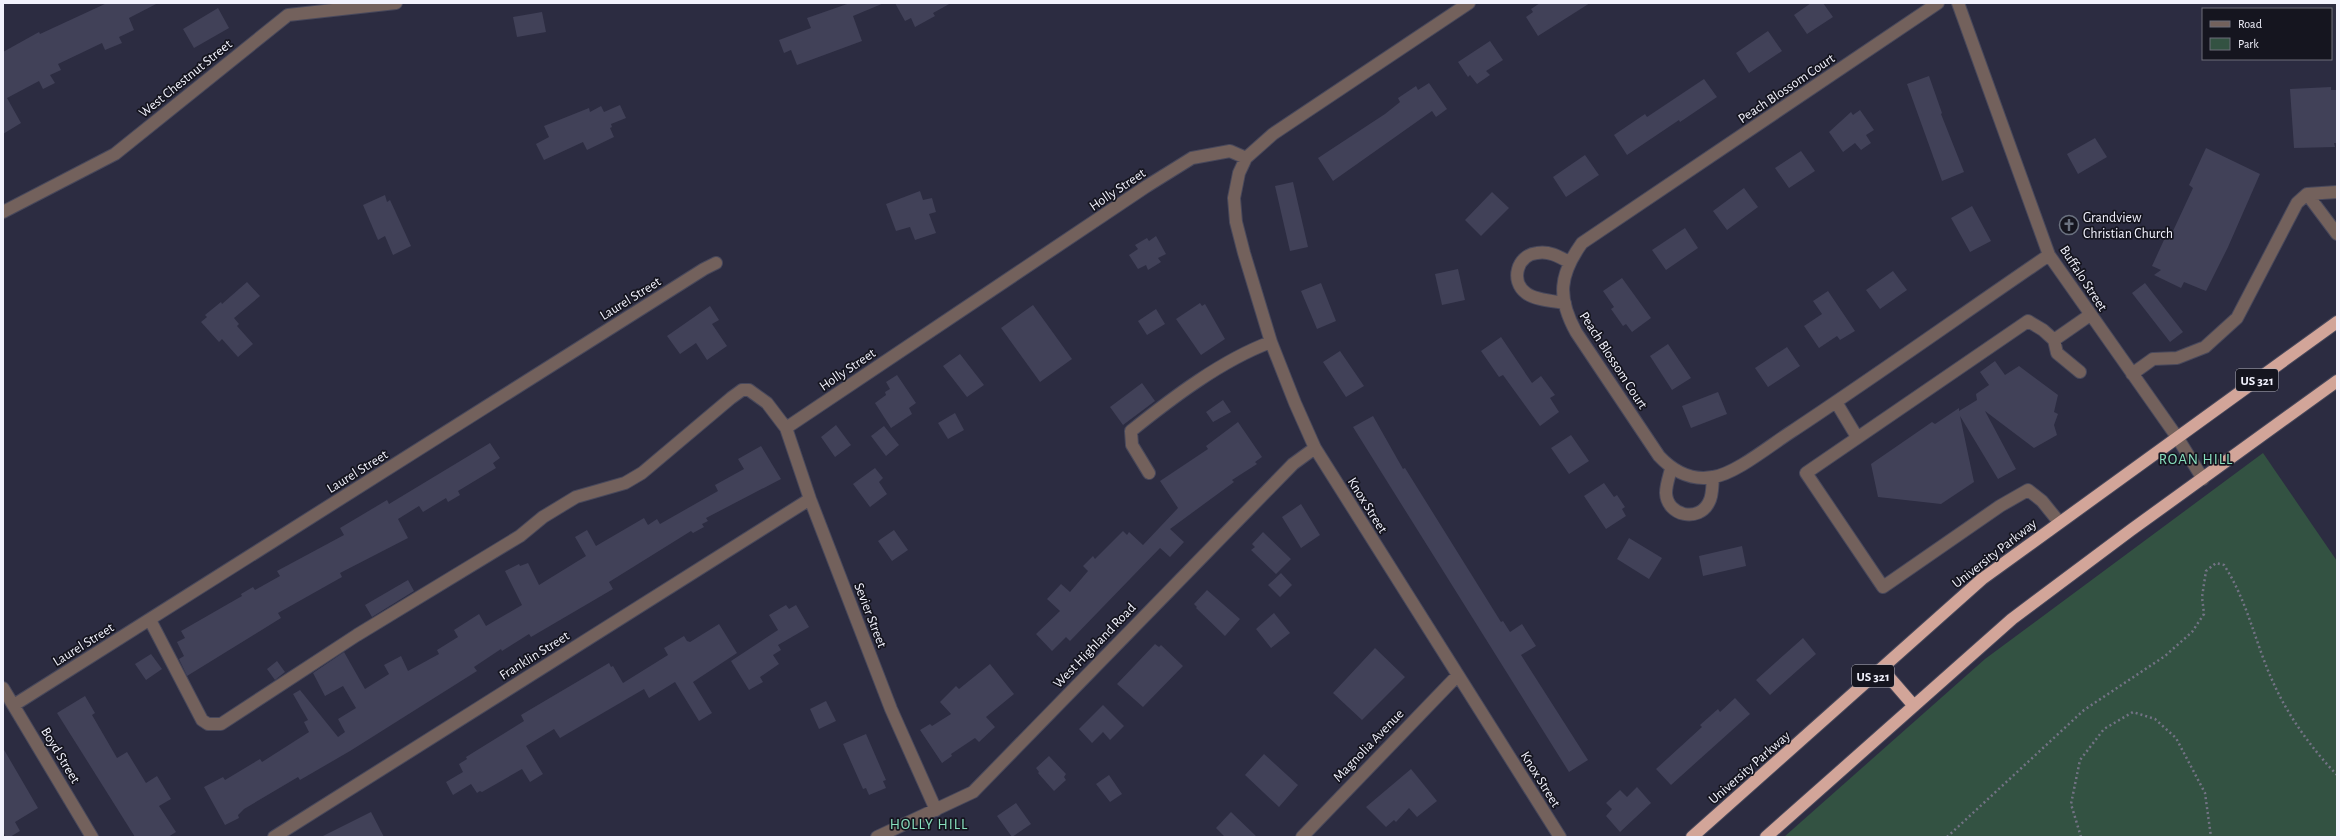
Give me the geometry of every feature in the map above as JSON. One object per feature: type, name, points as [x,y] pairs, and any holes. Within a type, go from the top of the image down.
[{"type":"highway","name":"University Parkway","points":[[1692,837],[1982,579],[2337,322]]},
{"type":"highway","points":[[1766,837],[2012,619],[2131,530],[2337,381]]},
{"type":"highway","points":[[1882,669],[1914,706]]},
{"type":"street","name":"West Chestnut Street","points":[[3,212],[115,154],[288,15],[396,3]]},
{"type":"street","points":[[1246,158],[1273,134],[1469,3]]},
{"type":"street","name":"Peach Blossom Court","points":[[1938,3],[1582,243],[1569,262],[1563,289],[1567,315],[1576,332],[1659,456],[1671,469],[1691,477],[1713,478],[1732,470],[1836,402],[2050,255]]},
{"type":"street","name":"Buffalo Street","points":[[1958,3],[2050,255],[2090,315],[2177,437],[2203,479]]},
{"type":"street","name":"Holly Street","points":[[786,428],[1147,186],[1192,158],[1230,151],[1246,158]]},
{"type":"street","name":"Knox Street","points":[[1246,158],[1239,173],[1234,198],[1236,222],[1271,342],[1315,448],[1560,837]]},
{"type":"street","points":[[2132,374],[2153,359],[2177,358],[2205,347],[2237,318],[2297,203],[2307,194],[2337,192]]},
{"type":"street","points":[[2307,194],[2337,234]]},
{"type":"street","points":[[1565,304],[1531,296],[1520,287],[1517,272],[1523,259],[1536,253],[1554,254],[1569,262]]},
{"type":"street","name":"Laurel Street","points":[[14,706],[691,277],[716,263]]},
{"type":"street","points":[[2054,340],[2090,315]]},
{"type":"street","points":[[2059,522],[2042,501],[2028,490],[2000,506],[1883,587],[1806,473],[2028,321],[2043,330],[2054,340],[2057,353],[2080,372]]},
{"type":"street","points":[[1149,473],[1132,445],[1131,431],[1145,418],[1197,383],[1250,350],[1271,342]]},
{"type":"street","name":"Sevier Street","points":[[150,620],[202,720],[208,724],[221,724],[357,634],[520,536],[543,517],[576,497],[625,482],[642,473],[679,440],[742,390],[749,390],[767,403],[786,428],[810,499],[891,709],[936,810]]},
{"type":"street","points":[[1836,402],[1857,437]]},
{"type":"street","name":"West Highland Road","points":[[877,837],[973,792],[1293,464],[1315,448]]},
{"type":"street","points":[[1671,469],[1667,487],[1668,501],[1672,507],[1684,515],[1699,513],[1705,508],[1712,495],[1713,478]]},
{"type":"street","name":"Franklin Street","points":[[274,837],[810,499]]},
{"type":"street","name":"Magnolia Avenue","points":[[1302,837],[1458,676]]},
{"type":"street","name":"Boyd Street","points":[[3,688],[92,837]]},
{"type":"path","points":[[1947,837],[2084,710],[2165,656],[2192,632],[2204,614],[2202,597],[2206,572],[2216,563],[2224,565],[2238,586],[2273,683],[2306,737],[2337,775]]},
{"type":"path","points":[[2081,837],[2071,804],[2080,760],[2104,729],[2133,712],[2155,719],[2176,738],[2205,793],[2211,837]]},
{"type":"green space","points":[[2263,453],[2337,561],[2337,837],[1784,837],[1985,659]]},
{"type":"building","points":[[107,3],[158,3],[129,18],[134,30],[119,37],[122,43],[105,50],[102,43],[58,64],[61,70],[50,75],[55,83],[43,89],[39,81],[7,98],[21,123],[3,134],[3,52],[39,32],[40,34]]},
{"type":"building","points":[[850,3],[884,3],[853,16],[862,41],[797,65],[791,50],[784,53],[779,40],[811,28],[807,18]]},
{"type":"building","points":[[895,3],[951,3],[933,13],[935,16],[915,27],[911,18],[905,21]]},
{"type":"building","points":[[1540,3],[1590,3],[1538,36],[1526,17],[1533,12],[1531,9]]},
{"type":"building","points":[[1811,3],[1823,3],[1833,17],[1807,34],[1794,15]]},
{"type":"building","points":[[218,8],[229,28],[194,48],[183,29]]},
{"type":"building","points":[[542,12],[546,32],[517,37],[513,17]]},
{"type":"building","points":[[1768,31],[1782,51],[1749,73],[1736,53]]},
{"type":"building","points":[[1490,41],[1503,60],[1486,71],[1490,75],[1477,84],[1470,75],[1468,77],[1458,62]]},
{"type":"building","points":[[1929,76],[1942,113],[1941,114],[1964,172],[1942,181],[1907,84]]},
{"type":"building","points":[[1704,79],[1717,97],[1680,122],[1679,120],[1627,155],[1614,135],[1645,114],[1647,117]]},
{"type":"building","points":[[1429,83],[1447,109],[1436,117],[1432,111],[1333,181],[1318,158],[1385,114],[1400,102],[1398,98],[1416,86],[1418,90]]},
{"type":"building","points":[[2331,87],[2331,90],[2337,90],[2337,143],[2334,143],[2335,147],[2294,148],[2290,89]]},
{"type":"building","points":[[620,105],[626,118],[611,124],[612,127],[610,128],[614,137],[587,150],[583,142],[544,160],[536,144],[549,137],[544,126],[589,108],[590,112],[601,106],[604,112]]},
{"type":"building","points":[[1860,110],[1874,130],[1866,135],[1871,143],[1861,150],[1855,143],[1843,152],[1829,132],[1851,112],[1853,115]]},
{"type":"building","points":[[2095,138],[2107,157],[2078,174],[2067,154]]},
{"type":"building","points":[[2206,148],[2260,174],[2228,247],[2206,291],[2184,282],[2181,288],[2154,275],[2161,270],[2152,266],[2169,229],[2173,231],[2193,188],[2189,185]]},
{"type":"building","points":[[1801,151],[1815,171],[1789,188],[1775,168]]},
{"type":"building","points":[[1585,155],[1599,175],[1566,197],[1553,177]]},
{"type":"building","points":[[1293,182],[1308,247],[1290,251],[1275,186]]},
{"type":"building","points":[[1744,188],[1758,207],[1727,230],[1713,211]]},
{"type":"building","points":[[920,191],[923,200],[932,198],[936,212],[929,214],[936,233],[915,240],[910,227],[896,231],[886,204]]},
{"type":"building","points":[[1492,192],[1509,208],[1481,236],[1465,220]]},
{"type":"building","points":[[385,195],[387,202],[390,200],[411,246],[393,255],[385,236],[378,240],[363,205]]},
{"type":"building","points":[[1972,206],[1991,241],[1970,252],[1951,218]]},
{"type":"building","points":[[1685,228],[1698,248],[1666,270],[1652,250]]},
{"type":"building","points":[[1156,236],[1166,254],[1158,258],[1161,262],[1148,270],[1146,265],[1138,269],[1129,255],[1138,249],[1135,245],[1147,238],[1149,241]]},
{"type":"building","points":[[1458,269],[1465,300],[1442,305],[1435,274]]},
{"type":"building","points":[[1893,271],[1907,290],[1880,309],[1866,290]]},
{"type":"building","points":[[1622,278],[1651,318],[1632,332],[1626,324],[1623,326],[1611,309],[1614,307],[1603,291]]},
{"type":"building","points":[[247,282],[260,296],[234,318],[239,324],[237,326],[253,344],[238,357],[222,339],[219,342],[201,322],[207,317],[205,315],[221,302],[222,304]]},
{"type":"building","points":[[1321,283],[1336,321],[1317,329],[1301,291]]},
{"type":"building","points":[[2145,283],[2183,332],[2170,342],[2132,293]]},
{"type":"building","points":[[1828,291],[1855,331],[1840,340],[1837,336],[1819,348],[1804,326],[1822,314],[1813,301]]},
{"type":"building","points":[[1200,303],[1202,306],[1205,304],[1225,339],[1201,355],[1176,319]]},
{"type":"building","points":[[1033,305],[1072,359],[1040,382],[1001,328]]},
{"type":"building","points":[[710,306],[719,320],[712,324],[727,346],[707,360],[696,343],[680,354],[667,336]]},
{"type":"building","points":[[1156,309],[1165,324],[1147,335],[1138,321]]},
{"type":"building","points":[[1501,337],[1532,383],[1541,376],[1555,395],[1550,398],[1559,412],[1540,426],[1503,375],[1499,377],[1481,351]]},
{"type":"building","points":[[1668,344],[1691,378],[1672,390],[1650,356]]},
{"type":"building","points":[[1787,347],[1800,366],[1768,387],[1755,368]]},
{"type":"building","points":[[1340,351],[1364,386],[1346,397],[1323,362]]},
{"type":"building","points":[[960,354],[984,385],[967,397],[943,366]]},
{"type":"building","points":[[1995,361],[2005,375],[2019,366],[2058,395],[2054,412],[2058,414],[2054,425],[2057,435],[2034,448],[1985,411],[2016,469],[1998,479],[1960,416],[1974,482],[1941,504],[1878,497],[1871,464],[1932,422],[1935,424],[1959,408],[1959,411],[1977,400],[1976,394],[1989,385],[1980,372]]},
{"type":"building","points":[[897,375],[916,403],[909,408],[912,414],[891,428],[875,403],[886,395],[885,392],[890,389],[886,382]]},
{"type":"building","points":[[1142,383],[1155,401],[1123,425],[1110,407]]},
{"type":"building","points":[[1718,392],[1727,414],[1691,428],[1682,406]]},
{"type":"building","points":[[1223,400],[1231,412],[1213,422],[1206,412]]},
{"type":"building","points":[[955,413],[964,430],[948,439],[938,423]]},
{"type":"building","points":[[1373,416],[1403,469],[1405,468],[1501,622],[1503,621],[1510,632],[1522,624],[1536,646],[1521,655],[1588,760],[1569,772],[1353,427]]},
{"type":"building","points":[[1238,422],[1262,457],[1255,462],[1257,464],[1232,480],[1234,482],[1170,529],[1184,542],[1170,557],[1160,548],[1070,641],[1066,637],[1052,651],[1036,634],[1060,611],[1047,599],[1061,584],[1070,592],[1088,571],[1083,566],[1093,556],[1095,559],[1123,531],[1127,535],[1129,532],[1143,545],[1178,508],[1160,481],[1208,449],[1206,446]]},
{"type":"building","points":[[836,425],[851,445],[835,457],[821,437]]},
{"type":"building","points":[[884,426],[899,445],[886,456],[871,436]]},
{"type":"building","points":[[1571,435],[1589,461],[1569,474],[1551,448]]},
{"type":"building","points":[[490,443],[500,458],[493,463],[496,468],[458,491],[460,495],[448,502],[446,498],[423,512],[419,506],[398,519],[408,538],[340,573],[342,577],[278,613],[281,618],[187,676],[179,659],[184,656],[177,642],[185,638],[181,631],[242,596],[241,594],[253,587],[255,590],[280,576],[277,571],[344,535],[340,528],[387,500],[389,504]]},
{"type":"building","points":[[761,446],[781,479],[706,518],[708,521],[702,524],[704,527],[693,533],[691,531],[609,582],[613,589],[531,637],[529,634],[502,651],[501,649],[474,667],[477,671],[350,751],[300,780],[298,777],[244,809],[238,815],[239,818],[225,825],[204,787],[223,777],[225,780],[260,759],[262,762],[309,732],[304,722],[308,720],[293,694],[300,690],[338,737],[345,732],[338,719],[356,708],[343,686],[325,696],[313,673],[344,652],[365,689],[389,674],[384,665],[401,656],[408,671],[439,654],[437,650],[458,637],[454,630],[479,614],[486,626],[522,605],[505,571],[519,564],[520,566],[528,563],[539,585],[586,556],[575,537],[587,530],[596,546],[644,518],[648,525],[657,519],[660,524],[718,491],[715,485],[744,469],[738,459]]},
{"type":"building","points":[[875,468],[883,478],[879,482],[887,494],[870,507],[853,484]]},
{"type":"building","points":[[1604,483],[1614,497],[1617,495],[1625,507],[1622,509],[1626,516],[1606,529],[1584,496]]},
{"type":"building","points":[[1301,504],[1320,535],[1301,548],[1282,517]]},
{"type":"building","points":[[894,530],[908,550],[892,561],[878,541]]},
{"type":"building","points":[[1263,532],[1291,559],[1276,574],[1251,550],[1255,547],[1252,544]]},
{"type":"building","points":[[1629,538],[1662,558],[1649,579],[1617,559]]},
{"type":"building","points":[[1742,546],[1746,566],[1703,576],[1699,556]]},
{"type":"building","points":[[1281,573],[1292,585],[1280,597],[1268,585]]},
{"type":"building","points":[[408,580],[414,591],[372,617],[365,605]]},
{"type":"building","points":[[1207,590],[1240,619],[1225,636],[1196,608],[1197,607],[1194,604]]},
{"type":"building","points":[[786,605],[789,609],[796,605],[809,627],[778,645],[781,650],[773,655],[779,664],[760,677],[763,682],[749,690],[731,661],[778,630],[769,615]]},
{"type":"building","points":[[1274,613],[1290,633],[1271,648],[1256,629]]},
{"type":"building","points":[[719,624],[737,653],[693,682],[712,713],[699,721],[675,682],[649,698],[644,689],[560,738],[554,729],[526,746],[543,774],[530,782],[522,769],[482,792],[480,791],[477,793],[471,784],[453,795],[446,782],[463,772],[459,764],[467,759],[466,757],[524,721],[521,715],[609,663],[611,667],[613,666],[623,683],[668,655],[664,648],[684,636],[687,641],[690,642]]},
{"type":"building","points":[[1803,638],[1816,654],[1770,695],[1756,680]]},
{"type":"building","points":[[1155,644],[1159,647],[1161,645],[1183,666],[1143,707],[1117,684]]},
{"type":"building","points":[[1375,648],[1405,677],[1362,720],[1333,693]]},
{"type":"building","points":[[151,654],[162,669],[146,680],[135,664]]},
{"type":"building","points":[[277,661],[285,672],[275,680],[267,669]]},
{"type":"building","points":[[990,664],[1014,694],[986,717],[995,727],[979,742],[975,738],[951,754],[952,756],[942,763],[920,730],[930,724],[932,726],[951,714],[940,702],[956,686],[959,689]]},
{"type":"building","points":[[85,696],[95,713],[92,715],[117,758],[127,752],[146,783],[157,776],[171,799],[159,806],[176,832],[168,837],[135,837],[57,713]]},
{"type":"building","points":[[1735,698],[1750,714],[1671,785],[1656,769],[1702,727],[1700,725],[1718,709],[1720,712]]},
{"type":"building","points":[[826,701],[836,721],[819,729],[810,709]]},
{"type":"building","points":[[1103,705],[1124,726],[1110,740],[1103,732],[1092,743],[1079,729]]},
{"type":"building","points":[[866,734],[886,780],[883,781],[886,788],[869,795],[866,788],[863,789],[843,744]]},
{"type":"building","points":[[3,748],[38,808],[15,822],[20,831],[10,837],[6,837],[3,832]]},
{"type":"building","points":[[1264,754],[1298,785],[1279,807],[1245,775]]},
{"type":"building","points":[[1049,756],[1066,774],[1064,777],[1066,780],[1054,791],[1038,773],[1039,772],[1036,768]]},
{"type":"building","points":[[1411,769],[1437,801],[1417,817],[1409,808],[1396,822],[1394,820],[1386,827],[1366,807]]},
{"type":"building","points":[[1109,775],[1122,794],[1110,802],[1096,784]]},
{"type":"building","points":[[1637,787],[1651,803],[1620,832],[1606,816],[1612,809],[1606,803],[1620,790],[1627,797]]},
{"type":"building","points":[[1016,803],[1031,824],[1012,837],[997,816]]},
{"type":"building","points":[[371,812],[384,837],[321,837]]},
{"type":"building","points":[[1231,812],[1257,837],[1225,837],[1216,828]]},
{"type":"place","name":"Grandview Christian Church","points":[[2069,225]]},
{"type":"district","name":"ROAN HILL","points":[[2196,459]]},
{"type":"district","name":"HOLLY HILL","points":[[929,824]]}]
